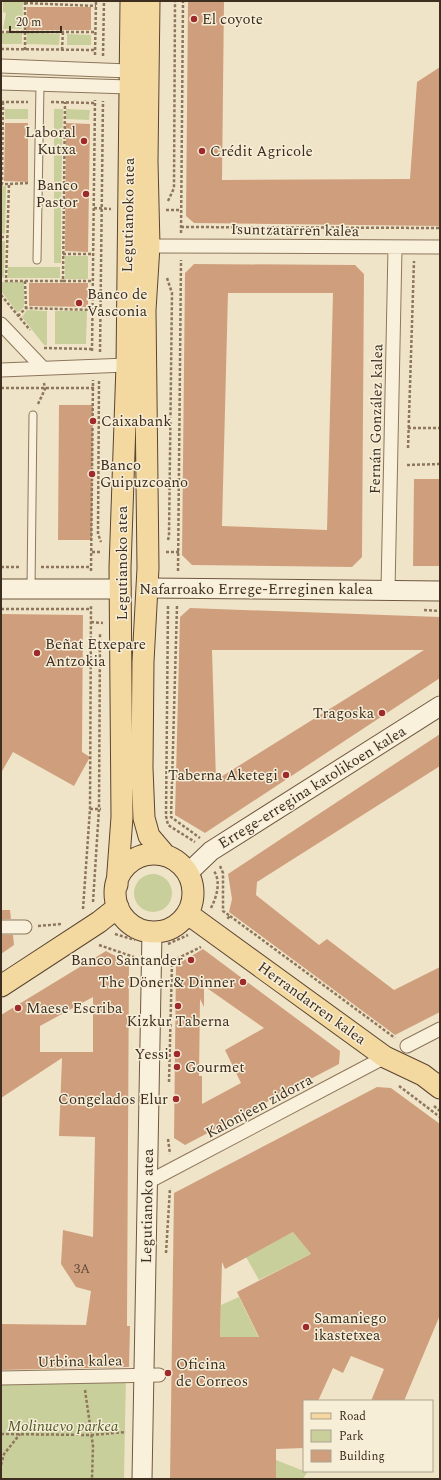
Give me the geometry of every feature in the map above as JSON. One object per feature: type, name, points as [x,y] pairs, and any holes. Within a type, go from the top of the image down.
[{"type":"main road","name":"Legutianoko atea","points":[[117,885],[122,817],[121,590],[127,366],[130,1]]},
{"type":"main road","name":"Legutianoko atea","points":[[149,1],[147,161],[149,246],[146,310],[148,588],[143,662],[143,809],[150,836],[166,856]]},
{"type":"main road","name":"Nafarroako Errege-Erreginen kalea","points":[[121,590],[148,588]]},
{"type":"main road","points":[[150,855],[166,856],[182,866],[188,873],[193,893],[195,918],[169,929],[152,939],[123,917],[118,907],[116,896],[117,885],[120,875],[135,860],[150,855]]},
{"type":"main road","points":[[1,986],[91,919],[118,907]]},
{"type":"main road","name":"Herrandarren kalea","points":[[195,918],[385,1057],[423,1075],[440,1088]]},
{"type":"street","points":[[1,66],[99,69],[129,79]]},
{"type":"street","points":[[1,83],[99,86],[129,79]]},
{"type":"street","name":"Isuntzatarren kalea","points":[[149,246],[440,247]]},
{"type":"street","name":"Fernán González kalea","points":[[388,590],[395,248]]},
{"type":"street","points":[[1,324],[43,368]]},
{"type":"street","points":[[1,370],[127,366]]},
{"type":"street","name":"Nafarroako Errege-Erreginen kalea","points":[[148,588],[440,591]]},
{"type":"street","name":"Nafarroako Errege-Erreginen kalea","points":[[1,589],[121,590]]},
{"type":"street","name":"Errege-erregina katolikoen kalea","points":[[188,873],[204,856],[440,706]]},
{"type":"street","points":[[1,927],[25,927]]},
{"type":"street","name":"Legutianoko atea","points":[[142,1479],[151,1375],[148,1182],[152,939]]},
{"type":"street","points":[[407,1046],[440,1030]]},
{"type":"street","name":"Kalonjeen zidorra","points":[[148,1182],[385,1057]]},
{"type":"street","name":"Urbina kalea","points":[[1,1378],[151,1375]]},
{"type":"lane","points":[[37,260],[40,85]]},
{"type":"lane","points":[[31,589],[33,415]]},
{"type":"path","points":[[96,1],[95,50],[99,69]]},
{"type":"path","points":[[99,69],[104,1]]},
{"type":"path","points":[[168,217],[168,200],[174,188],[175,1]]},
{"type":"path","points":[[91,919],[110,934],[118,934],[141,943],[152,939],[178,941],[195,930],[195,918],[216,899],[218,885],[217,876],[197,843],[168,825],[166,816],[181,245],[184,1]]},
{"type":"path","points":[[25,50],[25,2],[96,6]]},
{"type":"path","points":[[1,32],[95,32]]},
{"type":"path","points":[[62,50],[63,32]]},
{"type":"path","points":[[1,49],[95,50]]},
{"type":"path","points":[[91,919],[93,915],[99,809],[95,590],[91,567],[94,388],[96,367],[92,349],[93,254],[99,86]]},
{"type":"path","points":[[99,86],[96,367],[98,534],[102,545],[102,557]]},
{"type":"path","points":[[3,102],[2,184],[9,184]]},
{"type":"path","points":[[181,227],[440,228]]},
{"type":"path","points":[[1,237],[7,237]]},
{"type":"path","points":[[63,254],[93,254]]},
{"type":"path","points":[[408,450],[413,265],[414,261],[420,261]]},
{"type":"path","points":[[167,274],[167,281],[172,293],[170,536],[167,542]]},
{"type":"path","points":[[1,281],[6,281]]},
{"type":"path","points":[[25,281],[26,308]]},
{"type":"path","points":[[63,281],[93,281]]},
{"type":"path","points":[[1,295],[31,332]]},
{"type":"path","points":[[18,316],[26,308],[93,310]]},
{"type":"path","points":[[40,342],[44,348],[92,349]]},
{"type":"path","points":[[33,415],[45,389],[43,368]]},
{"type":"path","points":[[1,388],[94,388]]},
{"type":"path","points":[[408,428],[440,428]]},
{"type":"path","points":[[407,457],[407,472]]},
{"type":"path","points":[[407,465],[440,464]]},
{"type":"path","points":[[164,548],[164,558]]},
{"type":"path","points":[[1,567],[91,567]]},
{"type":"path","points":[[171,809],[173,589]]},
{"type":"path","points":[[91,919],[91,609],[95,590]]},
{"type":"path","points":[[1,609],[91,609]]},
{"type":"path","points":[[230,916],[407,1046]]},
{"type":"path","points":[[25,927],[64,923]]},
{"type":"path","points":[[169,1090],[172,962]]},
{"type":"path","points":[[167,1138],[170,1156]]},
{"type":"path","points":[[165,1259],[169,1189],[176,1185]]},
{"type":"path","points":[[84,1376],[91,1435],[92,1479]]},
{"type":"path","points":[[1,1434],[91,1435],[132,1432]]},
{"type":"path","points":[[1,1465],[4,1454],[20,1434]]},
{"type":"green space","points":[[3,1],[23,1],[22,29],[3,29],[6,13],[3,12]]},
{"type":"green space","points":[[2,33],[22,33],[22,44],[2,44]]},
{"type":"green space","points":[[27,33],[60,34],[59,45],[26,44]]},
{"type":"green space","points":[[67,34],[91,35],[91,45],[67,45]]},
{"type":"green space","points":[[5,109],[28,109],[28,119],[5,119]]},
{"type":"green space","points":[[54,109],[63,109],[61,199],[54,199]]},
{"type":"green space","points":[[66,109],[90,110],[89,120],[66,119]]},
{"type":"green space","points":[[1,186],[6,186],[5,234],[1,233]]},
{"type":"green space","points":[[54,203],[61,203],[61,263],[54,263]]},
{"type":"green space","points":[[1,241],[5,241],[4,278],[1,277]]},
{"type":"green space","points":[[65,256],[88,256],[88,279],[65,279]]},
{"type":"green space","points":[[8,267],[60,267],[60,278],[8,278]]},
{"type":"green space","points":[[1,282],[24,282],[24,307],[20,311],[17,312],[1,291]]},
{"type":"green space","points":[[27,310],[47,311],[47,345],[44,345],[22,317]]},
{"type":"green space","points":[[55,311],[87,311],[86,344],[55,344]]},
{"type":"green space","points":[[149,874],[157,874],[167,879],[171,886],[171,900],[167,907],[157,912],[149,912],[139,907],[137,904],[134,897],[134,889],[139,879],[142,877]]},
{"type":"green space","points":[[293,1232],[311,1254],[259,1280],[246,1257]]},
{"type":"green space","points":[[239,1297],[259,1338],[220,1337],[221,1305]]},
{"type":"green space","name":"Molinuevo parkea","points":[[1,1373],[126,1374],[124,1479],[1,1479]]},
{"type":"green space","points":[[276,1460],[303,1471],[303,1472],[307,1472],[303,1479],[276,1479]]},
{"type":"building","points":[[188,1],[224,1],[222,180],[410,179],[417,82],[440,67],[440,226],[194,223],[186,216]]},
{"type":"building","points":[[27,7],[91,7],[91,30],[26,30]]},
{"type":"building","points":[[5,123],[28,123],[28,182],[4,181]]},
{"type":"building","points":[[66,123],[90,124],[88,252],[65,251]]},
{"type":"building","points":[[194,264],[355,265],[364,274],[362,557],[352,567],[192,565],[182,555],[185,273]],"holes":[[[228,293],[333,293],[327,530],[222,526]]]},
{"type":"building","points":[[29,283],[88,283],[88,307],[29,306]]},
{"type":"building","points":[[59,405],[93,405],[92,540],[58,540]]},
{"type":"building","points":[[414,479],[440,479],[440,566],[413,566]]},
{"type":"building","points":[[190,608],[440,617],[440,678],[205,833],[175,815],[180,617]],"holes":[[[212,650],[424,650],[216,780]]]},
{"type":"building","points":[[1,614],[83,615],[82,752],[90,757],[74,786],[13,752],[1,773]]},
{"type":"building","points":[[440,734],[440,766],[257,882],[256,895],[319,945],[327,939],[394,990],[440,967],[440,1012],[395,1035],[229,912],[232,899],[228,874]]},
{"type":"building","points":[[1,910],[10,910],[11,919],[1,919]]},
{"type":"building","points":[[1,935],[13,935],[14,945],[1,954]]},
{"type":"building","points":[[203,949],[340,1051],[339,1064],[185,1145],[174,1138],[176,965]],"holes":[[[204,986],[264,1028],[225,1050],[241,1083],[202,1104],[202,1076],[199,1076],[200,999],[204,1007]]]},
{"type":"building","points":[[106,951],[129,963],[127,1326],[130,1326],[129,1367],[1,1370],[1,1324],[86,1325],[91,1291],[76,1287],[61,1264],[63,1230],[93,1237],[95,1137],[59,1136],[62,1058],[1,1098],[1,1015]],"holes":[[[93,997],[93,1052],[40,1052],[40,1026]]]},
{"type":"building","points":[[377,1087],[391,1088],[440,1124],[440,1315],[404,1400],[371,1400],[384,1369],[351,1356],[343,1373],[333,1368],[318,1400],[303,1400],[303,1448],[276,1449],[276,1479],[170,1479],[174,1193]],"holes":[[[293,1232],[311,1254],[237,1292],[259,1337],[220,1337],[222,1262],[225,1269]]]},
{"type":"place","name":"El coyote","points":[[194,19]]},
{"type":"place","name":"Laboral Kutxa","points":[[84,141]]},
{"type":"place","name":"Crédit Agricole","points":[[202,151]]},
{"type":"place","name":"Banco Pastor","points":[[86,194]]},
{"type":"place","name":"Banco de Vasconia","points":[[79,303]]},
{"type":"place","name":"Caixabank","points":[[93,421]]},
{"type":"place","name":"Banco Guipuzcoano","points":[[92,474]]},
{"type":"place","name":"Beñat Etxepare Antzokia","points":[[37,653]]},
{"type":"place","name":"Tragoska","points":[[382,713]]},
{"type":"place","name":"Taberna Aketegi","points":[[286,775]]},
{"type":"place","name":"Banco Santander","points":[[191,960]]},
{"type":"place","name":"The Döner & Dinner","points":[[243,982]]},
{"type":"place","name":"Kizkur Taberna","points":[[178,1006]]},
{"type":"place","name":"Maese Escriba","points":[[18,1008]]},
{"type":"place","name":"Yessi","points":[[177,1054]]},
{"type":"place","name":"Gourmet","points":[[177,1067]]},
{"type":"place","name":"Congelados Elur","points":[[176,1099]]},
{"type":"place","name":"Samaniego ikastetxea","points":[[306,1327]]},
{"type":"place","name":"Oficina de Correos","points":[[168,1373]]}]
